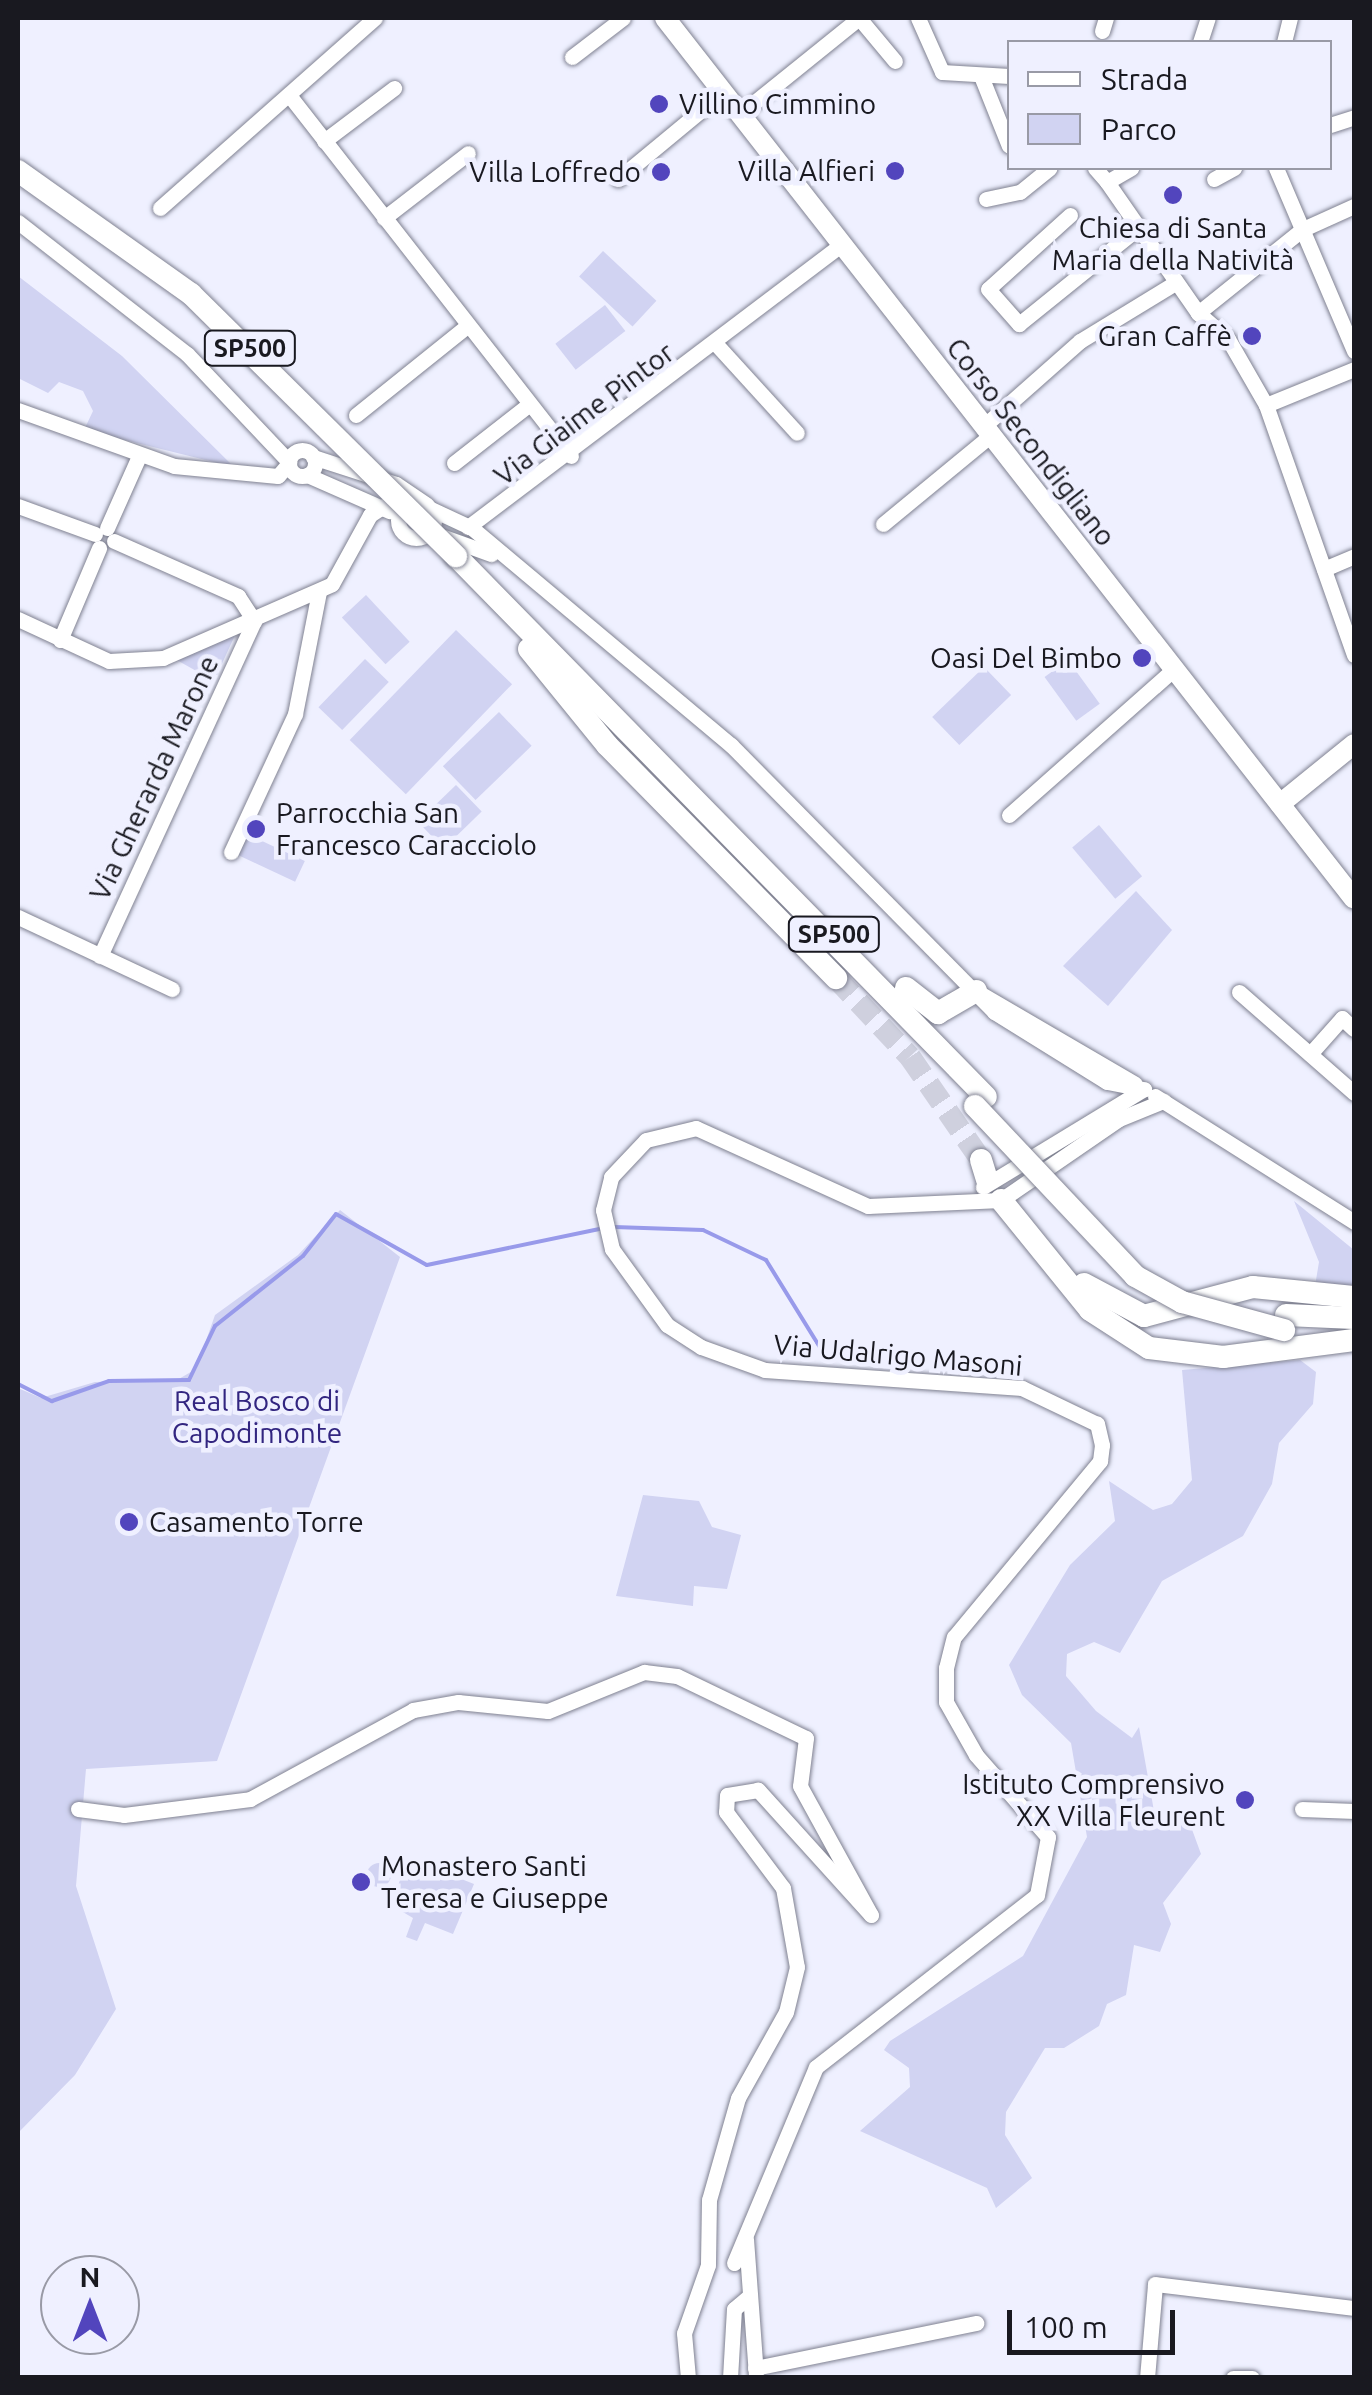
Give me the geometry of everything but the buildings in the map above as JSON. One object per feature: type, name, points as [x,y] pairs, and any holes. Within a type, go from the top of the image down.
[{"type":"highway","name":"SP500","points":[[18,171],[191,294],[466,541],[534,644],[1144,1264],[1236,1306],[1354,1318]]},
{"type":"highway","name":"SP500","points":[[18,189],[181,306],[466,541]]},
{"type":"highway","points":[[534,644],[610,747],[836,978]]},
{"type":"highway","points":[[534,644],[659,740],[926,1007],[947,1012],[976,991]]},
{"type":"highway","name":"SP500","points":[[980,1101],[1135,1276],[1233,1320],[1354,1332]]},
{"type":"highway","points":[[996,1188],[1094,1294],[1129,1314],[1171,1314],[1253,1286],[1354,1297]]},
{"type":"highway","points":[[996,1188],[1090,1310],[1150,1348],[1223,1357],[1354,1340]]},
{"type":"main road","name":"Corso Secondigliano","points":[[664,18],[1354,899]]},
{"type":"main road","points":[[1280,804],[1354,744]]},
{"type":"street","points":[[160,208],[375,18]]},
{"type":"street","points":[[572,57],[623,18]]},
{"type":"street","points":[[740,114],[859,18],[895,61]]},
{"type":"street","points":[[918,18],[942,72],[1007,76]]},
{"type":"street","points":[[981,76],[1007,139]]},
{"type":"street","points":[[324,142],[394,88]]},
{"type":"street","points":[[618,179],[722,92]]},
{"type":"street","points":[[289,96],[527,406],[571,456]]},
{"type":"street","points":[[384,218],[468,153]]},
{"type":"street","points":[[1019,170],[1026,186]]},
{"type":"street","points":[[986,200],[1026,186],[1047,170]]},
{"type":"street","points":[[1097,170],[1198,313],[1228,339],[1266,406],[1354,654]]},
{"type":"street","points":[[1106,182],[1127,170]]},
{"type":"street","points":[[1214,178],[1230,170]]},
{"type":"street","points":[[1277,170],[1354,351]]},
{"type":"street","points":[[1198,313],[1303,228],[1354,206]]},
{"type":"street","points":[[1070,215],[988,289],[1018,324],[1138,228]]},
{"type":"street","points":[[18,222],[121,296],[297,458],[306,475],[384,506],[413,539],[430,533],[466,541]]},
{"type":"street","name":"Via Giaime Pintor","points":[[466,541],[842,244]]},
{"type":"street","points":[[883,524],[1080,341],[1176,283]]},
{"type":"street","points":[[356,415],[467,326]]},
{"type":"street","name":"Via Giaime Pintor","points":[[716,344],[797,433]]},
{"type":"street","points":[[1266,406],[1354,369]]},
{"type":"street","points":[[454,463],[527,406]]},
{"type":"street","points":[[18,410],[139,456],[239,475],[278,476],[297,458]]},
{"type":"street","points":[[60,640],[139,456]]},
{"type":"street","points":[[297,458],[396,484],[429,507],[466,541],[498,558],[731,745],[976,991],[1107,1082],[1144,1088]]},
{"type":"street","points":[[398,522],[409,503],[429,507]]},
{"type":"street","points":[[18,506],[238,596],[254,621]]},
{"type":"street","points":[[231,852],[296,714],[319,592],[384,506]]},
{"type":"street","points":[[429,507],[430,533]]},
{"type":"street","points":[[1324,569],[1354,556]]},
{"type":"street","points":[[18,620],[60,640],[137,663],[254,621],[319,592]]},
{"type":"street","name":"Via Gherarda Marone","points":[[100,956],[254,621]]},
{"type":"street","points":[[1008,815],[1174,669]]},
{"type":"street","points":[[18,917],[172,989]]},
{"type":"street","points":[[976,991],[1144,1088],[1354,1222]]},
{"type":"street","points":[[1239,992],[1354,1092]]},
{"type":"street","points":[[1310,1054],[1342,1018],[1354,1029]]},
{"type":"street","points":[[1107,1082],[1115,1112]]},
{"type":"street","name":"Via Udalrigo Masoni","points":[[739,2266],[748,2230],[816,2067],[1036,1895],[1048,1837],[976,1755],[946,1702],[946,1668],[954,1637],[1100,1461],[1102,1446],[1097,1424],[1022,1388],[912,1386],[729,1360],[667,1325],[608,1238],[603,1210],[626,1155],[683,1128],[733,1138],[868,1206],[926,1209],[996,1188],[1115,1112],[1144,1088]]},
{"type":"street","name":"Via Udalrigo Masoni","points":[[1115,1112],[1163,1101]]},
{"type":"street","points":[[78,1809],[124,1814],[250,1800],[389,1718],[458,1702],[548,1711],[644,1672],[678,1676],[792,1726],[806,1738],[800,1786],[872,1916],[758,1790],[726,1795],[726,1812],[782,1888],[797,1967],[786,2012],[738,2098],[705,2222],[708,2265],[686,2319],[688,2378]]},
{"type":"street","points":[[1302,1809],[1354,1811]]},
{"type":"street","points":[[708,2265],[739,2266],[747,2295],[756,2373],[976,2323]]},
{"type":"street","points":[[1147,2378],[1155,2284],[1354,2308]]},
{"type":"street","points":[[730,2378],[734,2309],[747,2295]]},
{"type":"street","points":[[1233,2378],[1252,2378]]},
{"type":"green space","points":[[603,251],[656,301],[633,326],[579,277]]},
{"type":"green space","points":[[18,276],[122,356],[234,467],[84,430],[93,411],[83,391],[59,382],[48,393],[18,378]]},
{"type":"green space","points":[[605,305],[625,331],[576,370],[555,344]]},
{"type":"green space","points":[[366,595],[410,642],[386,664],[342,618]]},
{"type":"green space","points":[[456,630],[512,684],[406,794],[350,740]]},
{"type":"green space","points":[[236,633],[214,681],[175,659]]},
{"type":"green space","points":[[365,659],[389,682],[342,730],[318,707]]},
{"type":"green space","points":[[1068,660],[1100,704],[1076,721],[1045,677]]},
{"type":"green space","points":[[984,667],[1011,695],[959,745],[932,717]]},
{"type":"green space","points":[[499,712],[532,746],[476,800],[443,766]]},
{"type":"green space","points":[[456,785],[482,812],[444,848],[418,822]]},
{"type":"green space","points":[[1099,825],[1142,876],[1115,899],[1072,847]]},
{"type":"green space","points":[[245,833],[305,861],[295,882],[235,854]]},
{"type":"green space","points":[[1136,891],[1172,930],[1108,1006],[1063,966]]},
{"type":"green space","points":[[1294,1201],[1354,1250],[1354,1291],[1315,1286],[1319,1262]]},
{"type":"green space","name":"Real Bosco di Capodimonte","points":[[340,1210],[400,1257],[217,1761],[86,1769],[76,1886],[116,2009],[75,2075],[18,2133],[18,1388],[41,1398],[95,1382],[177,1380],[196,1369],[215,1315],[298,1255]]},
{"type":"green space","points":[[1300,1360],[1316,1372],[1313,1404],[1279,1443],[1272,1484],[1243,1536],[1162,1581],[1120,1653],[1094,1642],[1067,1654],[1066,1676],[1096,1711],[1132,1738],[1139,1727],[1154,1811],[1169,1826],[1190,1824],[1201,1854],[1163,1903],[1171,1924],[1160,1952],[1134,1945],[1126,1995],[1107,2004],[1099,2026],[1064,2048],[1045,2048],[1006,2112],[1005,2135],[1032,2178],[996,2208],[987,2188],[860,2131],[910,2087],[909,2068],[884,2050],[890,2041],[1023,1956],[1087,1837],[1071,1743],[1022,1695],[1009,1665],[1070,1565],[1115,1521],[1109,1481],[1153,1510],[1172,1504],[1192,1480],[1182,1370]]},
{"type":"green space","points":[[643,1495],[699,1501],[712,1527],[741,1535],[727,1589],[694,1586],[693,1606],[616,1596]]},
{"type":"green space","points":[[408,1858],[474,1884],[453,1934],[425,1923],[417,1941],[406,1937],[413,1918],[391,1905]]},
{"type":"green space","points":[[379,1863],[391,1875],[379,1887],[367,1875]]},
{"type":"waterway","points":[[18,1384],[52,1401],[109,1381],[189,1380],[215,1326],[303,1256],[336,1214],[427,1265],[604,1228]]},
{"type":"waterway","points":[[614,1227],[703,1230],[766,1260],[826,1357]]},
{"type":"tunnel","points":[[836,978],[910,1057],[981,1160]]},
{"type":"place","name":"Villino Cimmino","points":[[659,104]]},
{"type":"place","name":"Villa Alfieri","points":[[895,171]]},
{"type":"place","name":"Villa Loffredo","points":[[661,172]]},
{"type":"place","name":"Chiesa di Santa Maria della Natività","points":[[1173,195]]},
{"type":"place","name":"Gran Caffè","points":[[1252,336]]},
{"type":"place","name":"Oasi Del Bimbo","points":[[1142,658]]},
{"type":"place","name":"Parrocchia San Francesco Caracciolo","points":[[256,829]]},
{"type":"place","name":"Casamento Torre","points":[[129,1522]]},
{"type":"place","name":"Istituto Comprensivo XX Villa Fleurent","points":[[1245,1800]]},
{"type":"place","name":"Monastero Santi Teresa e Giuseppe","points":[[361,1882]]}]
